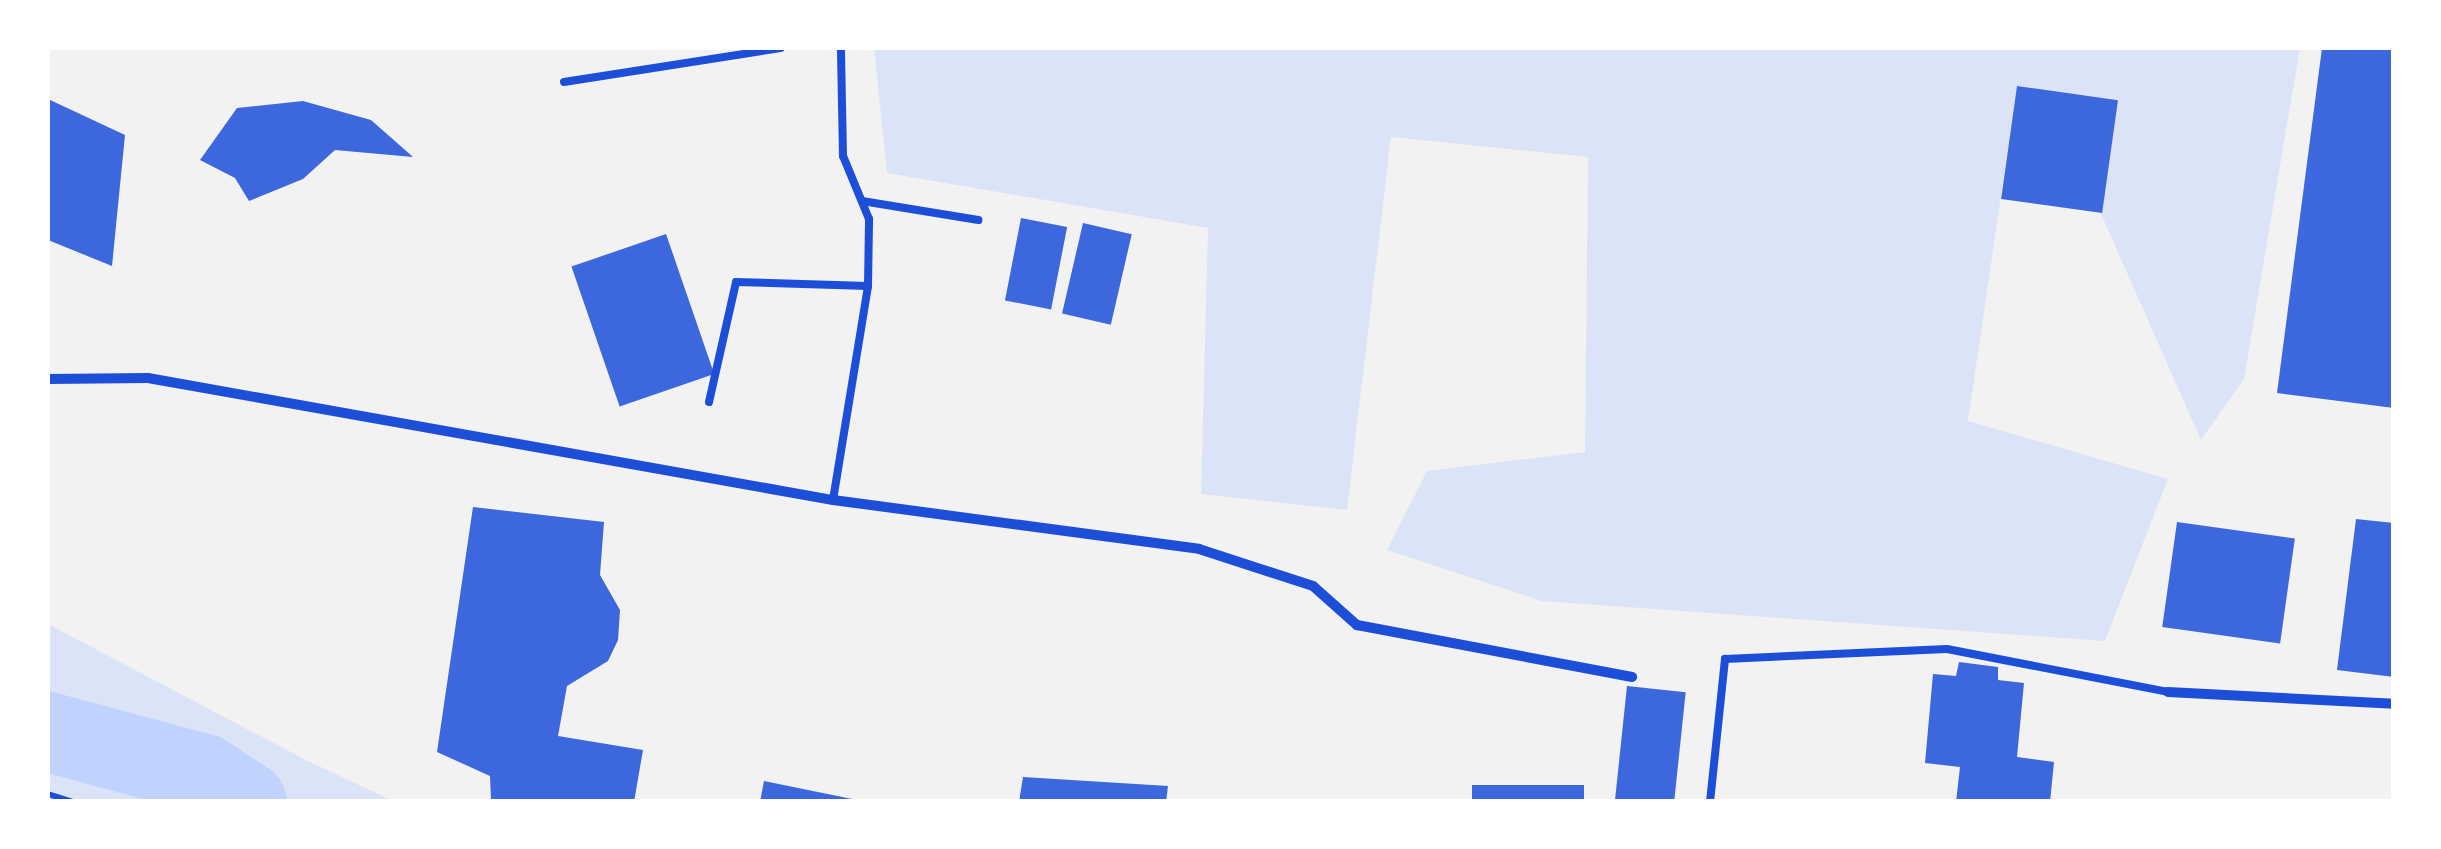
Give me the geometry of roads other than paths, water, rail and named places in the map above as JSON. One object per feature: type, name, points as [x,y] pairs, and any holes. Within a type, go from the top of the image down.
[{"type":"street","points":[[48,379],[148,378],[833,500],[1199,549],[1313,586],[1357,625],[1632,677]]},
{"type":"street","points":[[2168,692],[2394,704]]},
{"type":"lane","points":[[564,82],[780,48]]},
{"type":"lane","points":[[833,500],[868,286],[862,201],[843,156],[842,48]]},
{"type":"lane","points":[[862,201],[978,220]]},
{"type":"lane","points":[[709,402],[736,282],[868,286]]},
{"type":"lane","points":[[1710,802],[1725,660],[1947,649],[2168,692]]},
{"type":"waterway","points":[[48,732],[204,774],[247,802]]}]
